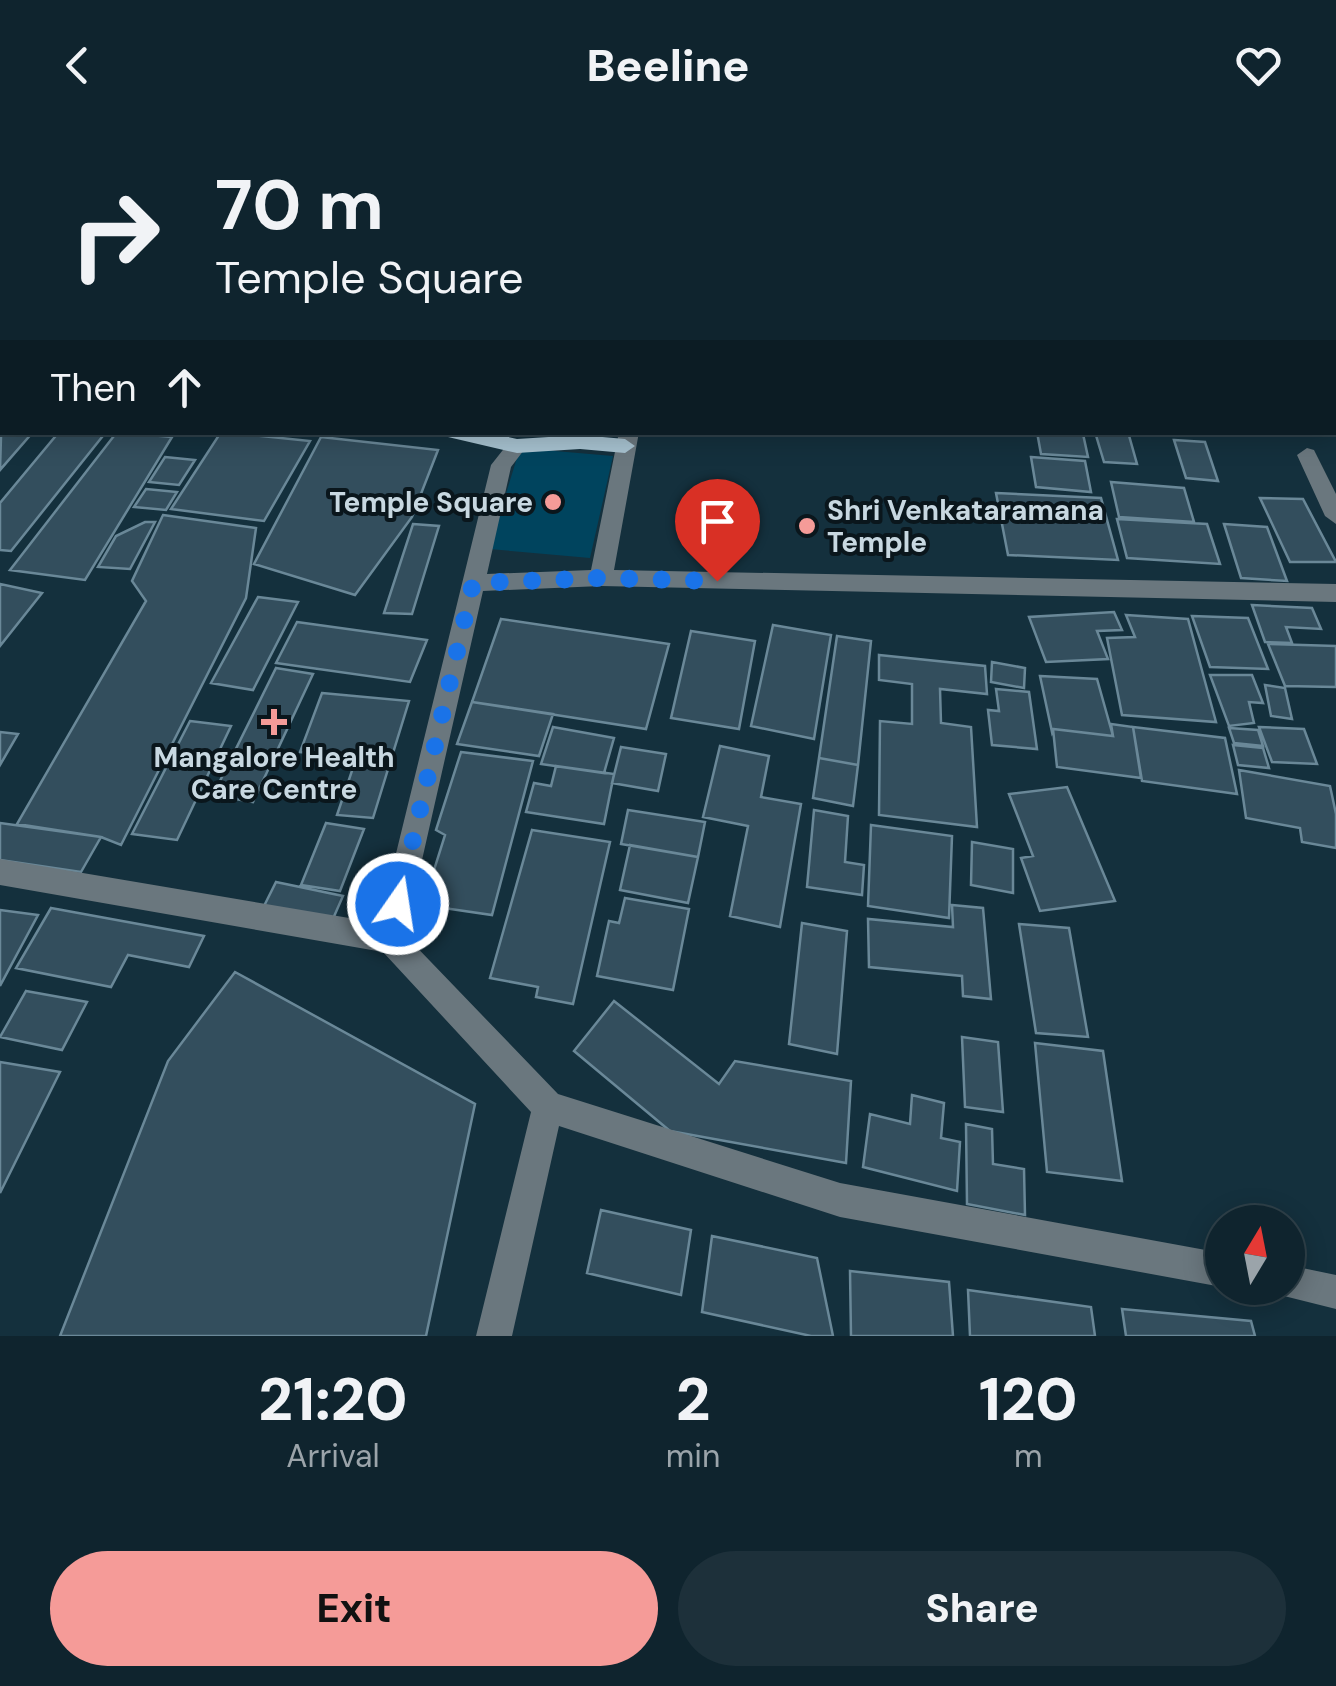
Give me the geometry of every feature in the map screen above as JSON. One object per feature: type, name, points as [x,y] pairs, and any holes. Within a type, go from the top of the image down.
[{"type":"main road","points":[[468,435],[517,446],[627,439]]},
{"type":"street","points":[[600,578],[627,439]]},
{"type":"street","points":[[390,939],[501,465],[517,446]]},
{"type":"street","points":[[1307,455],[1336,516]]},
{"type":"street","points":[[473,583],[600,578],[1336,593]]},
{"type":"street","points":[[0,872],[390,939],[548,1107],[840,1200],[1205,1267]]},
{"type":"street","points":[[494,1336],[548,1107]]},
{"type":"street","points":[[1305,1286],[1336,1292]]},
{"type":"shaded area","name":"Temple Square","points":[[520,448],[613,456],[590,558],[489,549]]},
{"type":"building","points":[[1,435],[30,435],[0,470]]},
{"type":"building","points":[[57,435],[104,435],[11,551],[0,550],[0,503]]},
{"type":"building","points":[[115,435],[172,437],[85,580],[10,570]]},
{"type":"building","points":[[219,435],[310,441],[264,521],[171,509]]},
{"type":"building","points":[[1038,435],[1083,435],[1088,457],[1041,454]]},
{"type":"building","points":[[1096,435],[1129,435],[1137,464],[1104,462]]},
{"type":"building","points":[[321,437],[438,450],[412,517],[355,595],[254,564]]},
{"type":"building","points":[[1174,440],[1205,442],[1218,481],[1186,478]]},
{"type":"building","points":[[165,457],[195,460],[179,485],[149,482]]},
{"type":"building","points":[[1031,457],[1085,461],[1091,492],[1036,487]]},
{"type":"building","points":[[1111,482],[1184,488],[1194,522],[1119,517]]},
{"type":"building","points":[[146,489],[177,492],[166,510],[134,507]]},
{"type":"building","points":[[996,493],[1101,498],[1118,560],[1008,555]]},
{"type":"building","points":[[1260,498],[1303,499],[1336,562],[1290,562]]},
{"type":"building","points":[[163,515],[256,528],[246,598],[121,845],[101,837],[17,824],[146,601],[132,581]]},
{"type":"building","points":[[1117,519],[1207,524],[1220,564],[1127,558]]},
{"type":"building","points":[[145,522],[155,522],[130,569],[98,567],[116,536]]},
{"type":"building","points":[[413,524],[439,526],[412,614],[384,613]]},
{"type":"building","points":[[1224,524],[1267,527],[1287,581],[1241,578]]},
{"type":"building","points":[[0,584],[42,593],[0,646]]},
{"type":"building","points":[[258,597],[298,602],[253,690],[211,683]]},
{"type":"building","points":[[1252,605],[1312,608],[1321,629],[1286,627],[1292,643],[1265,642]]},
{"type":"building","points":[[1114,612],[1122,630],[1097,631],[1108,659],[1046,662],[1029,617]]},
{"type":"building","points":[[1126,615],[1188,619],[1216,722],[1122,715],[1107,638],[1135,637]]},
{"type":"building","points":[[1192,616],[1248,618],[1268,669],[1210,667]]},
{"type":"building","points":[[501,619],[669,644],[646,729],[472,702]]},
{"type":"building","points":[[297,622],[427,640],[410,682],[276,663]]},
{"type":"building","points":[[773,625],[831,635],[814,739],[751,726]]},
{"type":"building","points":[[691,631],[755,641],[739,729],[671,718]]},
{"type":"building","points":[[837,636],[871,641],[858,765],[819,758]]},
{"type":"building","points":[[1268,644],[1336,646],[1336,687],[1285,686]]},
{"type":"building","points":[[879,655],[985,666],[987,694],[940,689],[941,723],[971,727],[977,827],[879,815],[880,721],[912,724],[912,684],[879,680]]},
{"type":"building","points":[[992,662],[1025,668],[1024,688],[991,682]]},
{"type":"building","points":[[276,668],[313,674],[253,802],[213,795]]},
{"type":"building","points":[[1210,675],[1252,675],[1263,703],[1249,702],[1254,723],[1229,726]]},
{"type":"building","points":[[1040,676],[1097,679],[1113,736],[1053,729],[1052,732]]},
{"type":"building","points":[[1265,685],[1285,688],[1292,719],[1271,716]]},
{"type":"building","points":[[996,689],[1029,692],[1037,749],[992,745],[988,710],[999,711]]},
{"type":"building","points":[[322,693],[409,701],[373,818],[337,815],[357,756],[300,752]]},
{"type":"building","points":[[472,702],[553,714],[539,756],[457,744]]},
{"type":"building","points":[[190,721],[231,726],[177,840],[132,834]]},
{"type":"building","points":[[1111,724],[1133,727],[1141,778],[1057,767],[1053,729],[1113,736]]},
{"type":"building","points":[[553,727],[614,738],[604,773],[541,764]]},
{"type":"building","points":[[1133,727],[1225,738],[1237,794],[1142,781]]},
{"type":"building","points":[[1259,727],[1304,729],[1317,764],[1272,762]]},
{"type":"building","points":[[1229,728],[1258,730],[1263,746],[1234,743]]},
{"type":"building","points":[[0,732],[18,734],[0,765]]},
{"type":"building","points":[[1233,745],[1263,748],[1269,768],[1238,765]]},
{"type":"building","points":[[720,746],[769,756],[761,797],[801,804],[780,927],[730,916],[748,826],[703,817]]},
{"type":"building","points":[[621,747],[666,754],[658,791],[612,783]]},
{"type":"building","points":[[461,752],[533,761],[492,915],[423,905],[445,835],[436,830]]},
{"type":"building","points":[[819,758],[858,765],[853,806],[813,798]]},
{"type":"building","points":[[556,766],[614,774],[604,824],[526,812],[534,783],[551,786]]},
{"type":"building","points":[[1239,770],[1330,786],[1336,814],[1336,848],[1302,842],[1300,828],[1246,818]]},
{"type":"building","points":[[1067,787],[1115,901],[1040,911],[1021,858],[1033,856],[1009,794]]},
{"type":"building","points":[[628,810],[705,822],[698,857],[621,844]]},
{"type":"building","points":[[814,810],[848,816],[845,862],[864,865],[862,895],[807,887]]},
{"type":"building","points":[[0,823],[101,837],[81,872],[0,860]]},
{"type":"building","points":[[326,823],[364,829],[340,891],[301,885]]},
{"type":"building","points":[[871,825],[952,836],[949,918],[868,906]]},
{"type":"building","points":[[532,830],[610,842],[573,1004],[536,997],[538,987],[490,978]]},
{"type":"building","points":[[972,842],[1013,849],[1013,893],[971,885]]},
{"type":"building","points":[[630,845],[698,857],[688,903],[620,890]]},
{"type":"building","points":[[276,882],[343,896],[332,921],[264,906]]},
{"type":"building","points":[[625,898],[689,909],[673,990],[597,976],[609,921],[619,923]]},
{"type":"building","points":[[952,905],[983,908],[991,999],[963,996],[962,976],[869,967],[868,919],[953,927]]},
{"type":"building","points":[[51,908],[204,936],[189,967],[128,955],[111,987],[16,968]]},
{"type":"building","points":[[0,910],[38,915],[0,986]]},
{"type":"building","points":[[802,923],[847,931],[837,1054],[789,1044]]},
{"type":"building","points":[[1019,924],[1069,928],[1088,1037],[1036,1033]]},
{"type":"building","points":[[235,972],[475,1104],[426,1336],[60,1336],[168,1061]]},
{"type":"building","points":[[26,991],[87,1002],[62,1050],[0,1037]]},
{"type":"building","points":[[614,1001],[719,1084],[735,1061],[851,1081],[846,1163],[670,1131],[574,1051]]},
{"type":"building","points":[[962,1037],[998,1042],[1003,1112],[965,1107]]},
{"type":"building","points":[[1035,1043],[1103,1051],[1122,1181],[1047,1172]]},
{"type":"building","points":[[0,1062],[60,1072],[0,1193]]},
{"type":"building","points":[[912,1095],[944,1103],[941,1138],[960,1142],[957,1191],[863,1167],[870,1114],[910,1124]]},
{"type":"building","points":[[966,1124],[992,1129],[993,1164],[1024,1169],[1025,1215],[967,1204]]},
{"type":"building","points":[[601,1210],[691,1230],[681,1295],[587,1273]]},
{"type":"building","points":[[712,1236],[817,1258],[833,1336],[811,1336],[702,1312]]},
{"type":"building","points":[[850,1271],[949,1282],[953,1336],[851,1336]]},
{"type":"building","points":[[968,1290],[1091,1307],[1095,1336],[970,1336]]},
{"type":"building","points":[[1122,1309],[1251,1321],[1255,1336],[1126,1336]]},
{"type":"place","name":"Temple Square","points":[[553,502]]},
{"type":"place","name":"Shri Venkataramana Temple","points":[[807,526]]},
{"type":"place","name":"Mangalore Health Care Centre","points":[[274,722]]},
{"type":"route","points":[[398,904],[473,583],[600,578],[717,581]]}]
